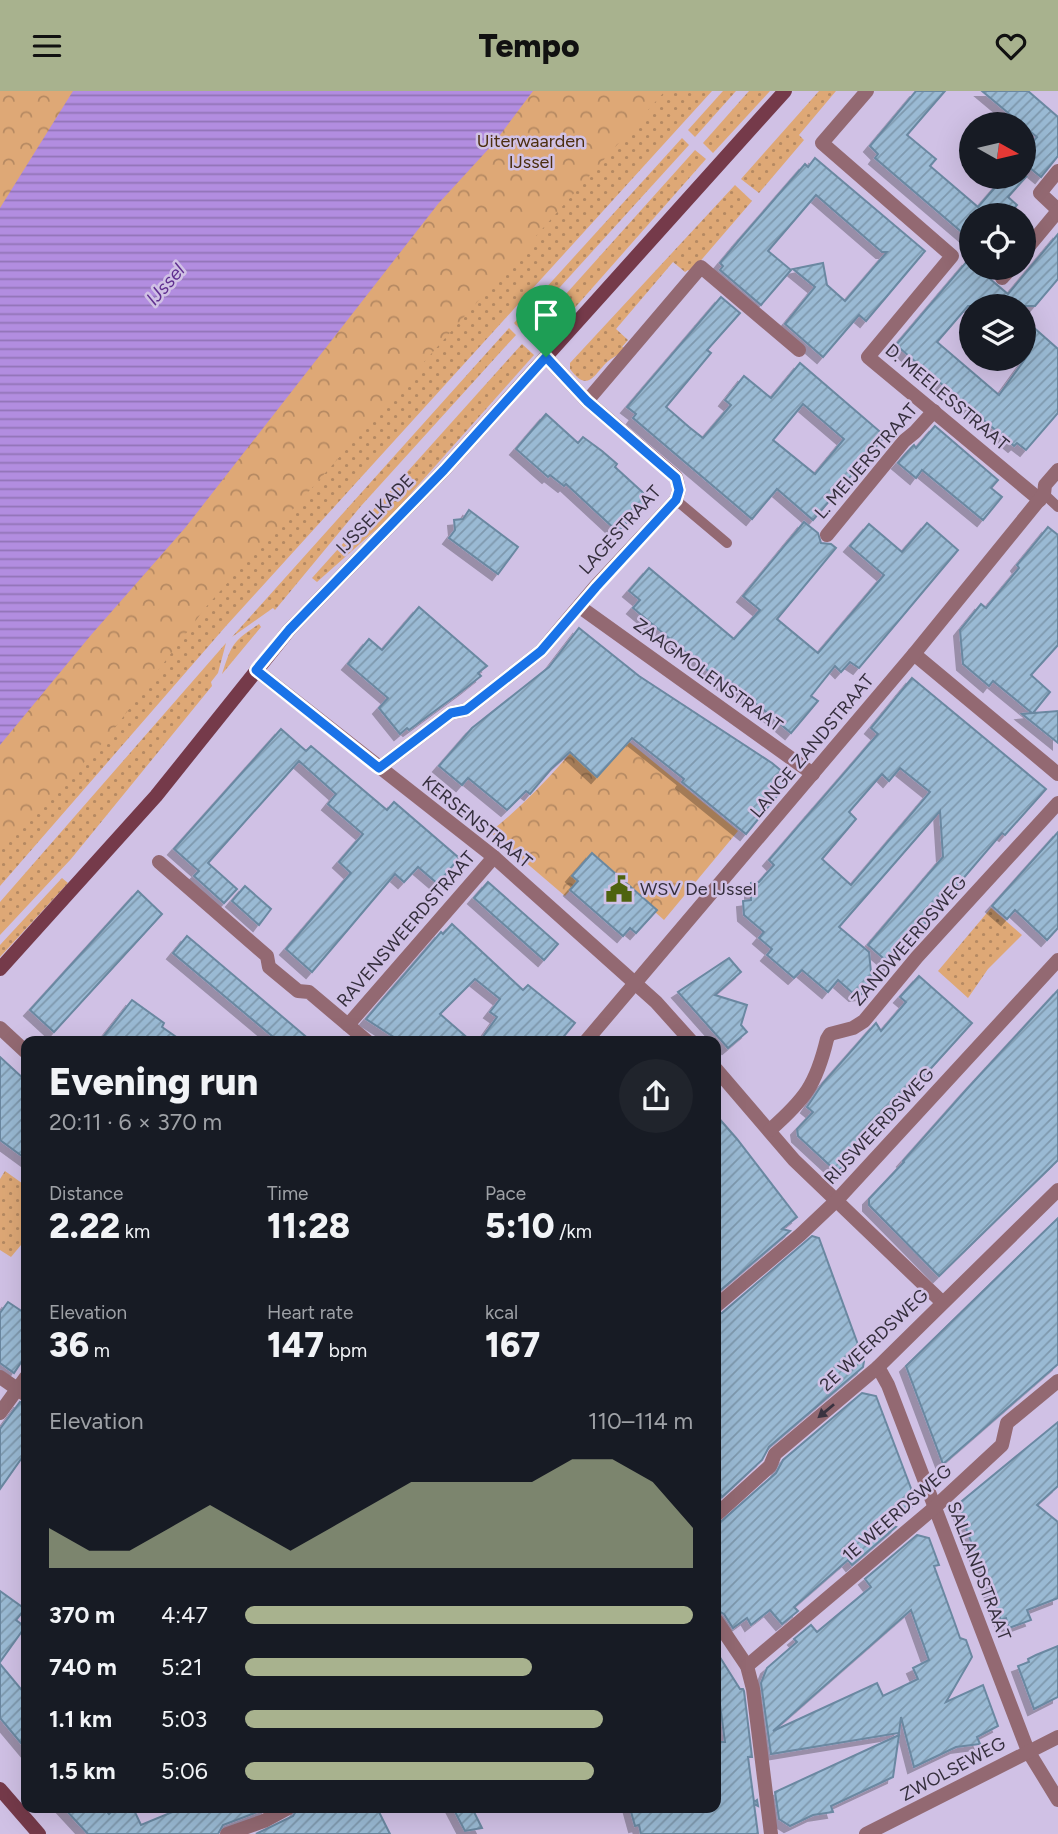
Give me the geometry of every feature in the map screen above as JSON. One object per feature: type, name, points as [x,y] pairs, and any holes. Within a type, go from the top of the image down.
[{"type":"street","name":"IJSSELKADE","points":[[0,969],[156,796],[289,630],[444,470],[785,91]]},
{"type":"street","name":"D. MEELESSTRAAT","points":[[867,91],[822,143],[952,256],[868,357],[1042,497]]},
{"type":"street","points":[[1036,238],[1058,211],[1040,193],[1058,171]]},
{"type":"street","points":[[587,401],[701,267],[799,350]]},
{"type":"street","name":"LAGESTRAAT","points":[[379,768],[451,713],[466,710],[541,651],[676,500],[679,490],[676,478],[587,401],[546,357]]},
{"type":"street","name":"L. MEIJERSTRAAT","points":[[827,535],[904,441],[934,411]]},
{"type":"street","name":"LANGE ZANDSTRAAT","points":[[590,1036],[671,944],[914,654],[1042,497],[1045,485],[1058,470]]},
{"type":"street","name":"ZAAGMOLENSTRAAT","points":[[580,607],[813,774]]},
{"type":"street","points":[[914,654],[1058,774]]},
{"type":"street","name":"KERSENSTRAAT","points":[[256,670],[494,857],[635,983]]},
{"type":"street","name":"ZANDWEERDSWEG","points":[[770,1130],[797,1107],[814,1083],[830,1034],[853,1028],[864,1021],[917,957],[1058,803]]},
{"type":"street","name":"RAVENSWEERDSTRAAT","points":[[348,1025],[494,857]]},
{"type":"street","points":[[159,862],[267,956],[269,967],[298,991],[310,992],[361,1036]]},
{"type":"street","name":"RIJSWEERDSWEG","points":[[721,1302],[837,1200],[1058,960]]},
{"type":"street","points":[[635,983],[687,1036]]},
{"type":"street","points":[[0,1028],[21,1047]]},
{"type":"street","points":[[721,1075],[794,1160],[942,1302]]},
{"type":"street","name":"2E WEERDSWEG","points":[[721,1510],[770,1466],[775,1454],[878,1367],[1058,1190]]},
{"type":"street","name":"SALLANDSTRAAT","points":[[878,1367],[888,1385],[1028,1751],[1058,1800]]},
{"type":"street","points":[[0,1377],[21,1386]]},
{"type":"street","name":"1E WEERDSWEG","points":[[747,1666],[933,1508],[1002,1445],[1007,1423],[1058,1381]]},
{"type":"street","points":[[0,1413],[21,1389]]},
{"type":"street","points":[[721,1627],[747,1666],[753,1689],[771,1834]]},
{"type":"street","name":"ZWOLSEWEG","points":[[866,1834],[1058,1737]]},
{"type":"street","points":[[0,1789],[21,1806]]},
{"type":"street","points":[[26,1813],[39,1834]]},
{"type":"street","points":[[227,1834],[279,1813]]},
{"type":"lane","points":[[1042,497],[1058,506]]},
{"type":"lane","points":[[676,500],[727,543]]},
{"type":"green space","points":[[0,91],[134,91],[0,259]]},
{"type":"green space","name":"Uiterwaarden IJssel","points":[[501,91],[665,91],[206,607],[108,737],[0,851],[0,710]]},
{"type":"green space","name":"Uiterwaarden IJssel","points":[[533,91],[712,91],[226,626],[0,886],[0,745]]},
{"type":"green space","points":[[723,91],[736,91],[695,137],[688,130]]},
{"type":"green space","points":[[749,91],[770,91],[713,153],[703,143]]},
{"type":"green space","points":[[819,91],[836,91],[799,135],[804,140],[759,193],[741,179]]},
{"type":"green space","points":[[682,138],[689,145],[521,330],[514,323]]},
{"type":"green space","points":[[695,150],[706,159],[542,345],[531,333]]},
{"type":"green space","points":[[735,185],[752,201],[691,272],[685,272],[673,262],[616,329],[628,340],[622,347],[625,348],[588,381],[577,377],[570,369],[570,363]]},
{"type":"green space","points":[[509,328],[516,335],[361,506],[275,610],[273,608],[232,637]]},
{"type":"green space","points":[[522,344],[534,355],[389,518],[317,582],[312,578]]},
{"type":"green space","points":[[259,624],[261,627],[222,674],[234,644]]},
{"type":"green space","points":[[226,643],[218,673],[211,682],[212,686],[71,859],[0,935],[0,902]]},
{"type":"green space","points":[[600,718],[738,831],[664,920],[655,912],[657,910],[592,853],[572,875],[578,881],[565,896],[490,832],[562,763]]},
{"type":"green space","points":[[62,878],[68,883],[0,957],[0,945]]},
{"type":"green space","points":[[991,908],[1022,935],[988,969],[968,998],[938,971]]},
{"type":"green space","points":[[5,1171],[21,1182],[21,1245],[11,1257],[0,1250],[0,1179]]},
{"type":"water","name":"IJssel","points":[[73,91],[533,91],[494,143],[438,204],[185,528],[91,635],[0,745],[0,208]]},
{"type":"building","points":[[916,91],[945,91],[907,135],[936,159],[930,166],[973,203],[959,203],[959,230],[875,158],[878,154],[870,146]]},
{"type":"building","points":[[982,91],[1028,91],[1058,117],[1058,156],[1041,177],[1036,173],[1036,112],[1007,112]]},
{"type":"building","points":[[815,158],[925,251],[866,321],[859,315],[823,357],[785,324],[815,287],[793,269],[823,263],[827,285],[845,301],[887,252],[882,252],[816,195],[768,251],[791,270],[761,305],[720,270],[723,266],[720,263],[740,239],[805,164],[808,167]]},
{"type":"building","points":[[994,189],[1015,189],[1008,197],[1015,203],[981,203]]},
{"type":"building","points":[[1058,234],[1058,279],[1036,305],[1036,294],[1008,294],[1020,280],[1036,280],[1036,260]]},
{"type":"building","points":[[959,271],[959,280],[991,280],[1008,294],[959,294],[959,316],[937,342],[959,361],[959,371],[971,371],[999,395],[1016,371],[1036,371],[1036,330],[1058,349],[1058,413],[1026,450],[1017,443],[1014,446],[896,345]]},
{"type":"building","points":[[721,297],[740,313],[707,350],[711,353],[666,407],[689,427],[703,438],[731,405],[725,400],[744,376],[771,398],[800,363],[885,436],[813,520],[777,489],[752,519],[633,418],[636,414],[627,407]],"holes":[[[803,404],[844,439],[815,474],[773,440]]]},
{"type":"building","points":[[546,414],[578,443],[583,437],[602,451],[617,464],[615,467],[649,498],[618,532],[566,484],[564,486],[550,475],[548,477],[516,449]]},
{"type":"building","points":[[935,426],[998,480],[991,488],[1002,497],[983,520],[922,470],[916,478],[898,463],[914,445],[916,448]]},
{"type":"building","points":[[469,510],[518,547],[498,574],[449,538],[455,530],[454,520],[463,519]]},
{"type":"building","points":[[804,522],[818,533],[821,543],[831,544],[836,548],[777,619],[818,653],[884,575],[850,546],[869,524],[902,552],[927,523],[958,550],[859,668],[850,662],[841,672],[835,666],[811,696],[818,701],[791,733],[729,681],[725,685],[633,608],[640,600],[629,591],[649,568],[734,639],[760,610],[743,596]]},
{"type":"building","points":[[1048,527],[1058,535],[1058,645],[1031,675],[1050,692],[1033,713],[1058,711],[1058,743],[1022,714],[1032,713],[993,681],[989,686],[963,664],[960,630],[981,604],[986,608]]},
{"type":"building","points":[[419,607],[487,666],[478,673],[481,676],[466,688],[400,734],[379,708],[388,698],[348,664],[369,639],[382,650]]},
{"type":"building","points":[[579,628],[639,676],[772,763],[791,779],[746,834],[682,782],[684,779],[632,738],[597,777],[570,752],[530,794],[526,791],[507,810],[468,778],[462,785],[439,766],[472,728],[549,667]]},
{"type":"building","points":[[912,678],[1046,789],[1005,835],[1002,833],[890,964],[868,945],[943,857],[940,811],[839,927],[869,952],[872,983],[862,994],[855,995],[838,980],[828,992],[802,970],[794,978],[767,955],[772,949],[759,938],[764,932],[744,915],[743,901],[751,900],[751,883],[759,882],[774,865],[769,860],[878,734],[871,728]],"holes":[[[900,768],[930,792],[851,885],[822,859],[856,819],[849,812],[882,774],[889,781]]]},
{"type":"building","points":[[281,729],[306,751],[311,746],[387,810],[394,802],[459,858],[438,884],[418,867],[404,882],[395,874],[312,972],[286,949],[351,873],[339,862],[363,834],[328,804],[336,794],[299,761],[208,863],[237,889],[224,903],[194,876],[199,871],[174,849]]},
{"type":"building","points":[[1058,832],[1058,928],[1047,940],[1015,910],[1007,919],[992,906]]},
{"type":"building","points":[[592,853],[657,910],[636,933],[630,928],[623,936],[570,890],[578,881],[572,876]]},
{"type":"building","points":[[488,882],[558,944],[544,960],[474,898]]},
{"type":"building","points":[[245,886],[271,909],[259,925],[232,901]]},
{"type":"building","points":[[138,891],[162,914],[54,1032],[30,1010]]},
{"type":"building","points":[[452,924],[523,990],[528,985],[575,1023],[564,1036],[484,1036],[497,1017],[490,1012],[500,999],[475,979],[440,1014],[465,1036],[392,1036],[366,1019],[441,932],[443,934]]},
{"type":"building","points":[[187,936],[305,1036],[272,1036],[173,953]]},
{"type":"building","points":[[729,958],[741,972],[715,995],[747,1005],[741,1025],[747,1032],[728,1048],[721,1036],[717,1036],[678,992]]},
{"type":"building","points":[[919,976],[972,1023],[837,1172],[798,1136],[797,1129],[813,1112],[807,1107],[823,1083],[876,1023],[881,1031],[906,1002],[900,997]]},
{"type":"building","points":[[1058,990],[1058,1160],[939,1276],[869,1205],[869,1199]]},
{"type":"building","points":[[132,1000],[164,1023],[162,1027],[175,1036],[104,1036]]},
{"type":"building","points":[[0,1057],[21,1076],[21,1155],[0,1140]]},
{"type":"building","points":[[721,1121],[797,1217],[782,1229],[790,1231],[721,1290]]},
{"type":"building","points":[[1058,1218],[1058,1364],[943,1464],[906,1366]]},
{"type":"building","points":[[812,1236],[819,1238],[864,1361],[863,1367],[769,1447],[762,1460],[722,1497],[721,1313]]},
{"type":"building","points":[[8,1302],[21,1311],[21,1362],[14,1373],[0,1363],[0,1313]]},
{"type":"building","points":[[862,1393],[876,1396],[915,1499],[912,1507],[890,1525],[896,1527],[852,1565],[848,1560],[794,1607],[798,1611],[782,1624],[770,1610],[751,1625],[747,1618],[733,1628],[721,1612],[721,1522],[776,1473],[783,1460]]},
{"type":"building","points":[[21,1402],[21,1459],[0,1489],[0,1429]]},
{"type":"building","points":[[1058,1422],[1058,1486],[1037,1505],[1058,1522],[1058,1598],[1027,1610],[1031,1620],[1009,1628],[1006,1618],[1001,1620],[957,1505]]},
{"type":"building","points":[[917,1535],[929,1538],[939,1565],[934,1566],[960,1638],[966,1640],[972,1657],[946,1702],[983,1685],[998,1726],[977,1737],[980,1744],[956,1747],[914,1767],[901,1717],[899,1733],[771,1754],[761,1683],[767,1668],[797,1642],[794,1639],[811,1625],[817,1632],[871,1587],[865,1579]],"holes":[[[911,1610],[929,1660],[913,1668],[918,1679],[883,1696],[877,1683],[773,1731]]]},
{"type":"building","points":[[0,1591],[21,1606],[21,1614],[16,1620],[21,1624],[21,1633],[0,1662]]},
{"type":"building","points":[[1058,1646],[1058,1697],[1034,1709],[1018,1666]]},
{"type":"building","points":[[721,1659],[744,1691],[752,1757],[748,1757],[754,1802],[757,1800],[758,1806],[754,1804],[758,1834],[641,1834],[639,1825],[635,1826],[631,1813],[721,1813],[721,1742],[725,1742],[721,1712]]},
{"type":"building","points":[[0,1664],[21,1689],[21,1743],[0,1718]]},
{"type":"building","points":[[899,1735],[893,1777],[831,1806],[833,1812],[813,1815],[790,1826],[779,1819],[775,1792]]},
{"type":"building","points":[[69,1813],[135,1813],[141,1825],[170,1813],[255,1813],[223,1825],[218,1834],[88,1834]]},
{"type":"building","points":[[295,1813],[380,1813],[390,1834],[256,1834]]},
{"type":"building","points":[[456,1813],[474,1813],[482,1828],[465,1831]]},
{"type":"place","name":"WSV De IJssel","points":[[619,889]]},
{"type":"route","points":[[546,357],[587,401],[676,478],[679,490],[676,500],[541,651],[466,710],[451,713],[379,768],[256,670],[289,630],[444,470],[546,357]]}]
